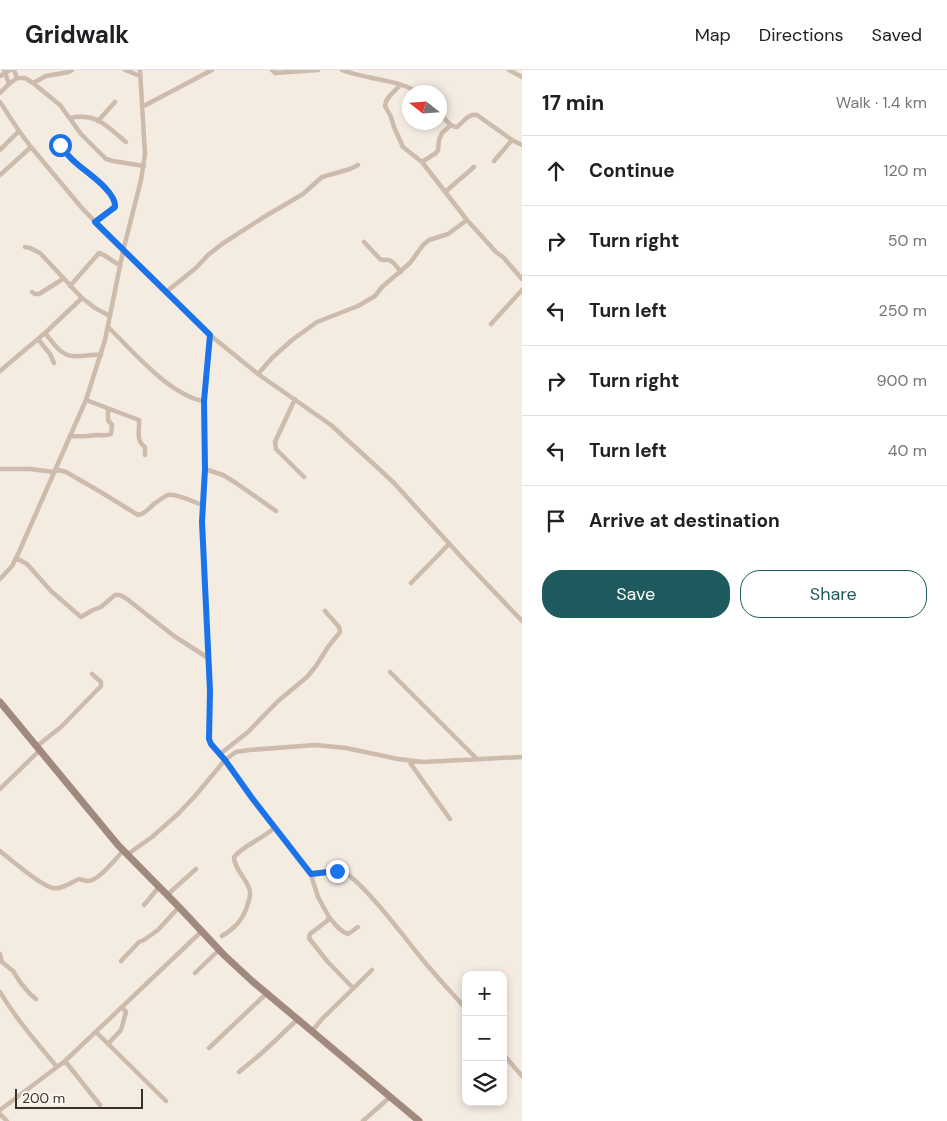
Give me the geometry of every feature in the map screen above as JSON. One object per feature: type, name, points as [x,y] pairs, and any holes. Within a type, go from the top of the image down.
[{"type":"street","points":[[14,70],[17,78]]},
{"type":"street","points":[[33,83],[46,76],[72,70]]},
{"type":"street","points":[[125,70],[140,76]]},
{"type":"street","points":[[0,579],[8,571],[16,558],[86,400],[101,355],[123,251],[144,166],[145,138],[140,70]]},
{"type":"street","points":[[142,107],[212,70]]},
{"type":"street","points":[[272,70],[275,73],[318,70]]},
{"type":"street","points":[[342,70],[400,85],[386,100],[385,106],[403,147],[422,162],[467,220],[522,279]]},
{"type":"street","points":[[509,70],[522,77]]},
{"type":"street","points":[[0,76],[7,71],[9,84]]},
{"type":"street","points":[[0,93],[17,78],[25,78],[60,105],[81,134],[106,159],[144,166]]},
{"type":"street","points":[[0,102],[19,132],[95,222],[123,251],[210,335],[258,374],[331,425],[378,468],[522,621]]},
{"type":"street","points":[[98,120],[115,102]]},
{"type":"street","points":[[447,120],[451,125],[458,127],[470,115],[474,114],[522,145]]},
{"type":"street","points":[[70,118],[80,116],[98,120],[126,142]]},
{"type":"street","points":[[422,162],[436,153],[442,132],[451,125]]},
{"type":"street","points":[[0,150],[19,132]]},
{"type":"street","points":[[494,161],[512,140]]},
{"type":"street","points":[[60,145],[71,159],[97,180],[114,199],[115,207],[95,222]]},
{"type":"street","points":[[0,175],[31,146]]},
{"type":"street","points":[[166,292],[222,244],[303,194],[322,177],[358,165]]},
{"type":"street","points":[[445,192],[474,167]]},
{"type":"street","points":[[258,374],[292,340],[317,322],[358,306],[375,296],[382,287],[410,263],[429,240],[448,234],[467,220]]},
{"type":"street","points":[[364,242],[380,259],[390,260],[401,272]]},
{"type":"street","points":[[25,248],[30,248],[40,254],[82,298],[110,316]]},
{"type":"street","points":[[70,286],[99,254],[120,265]]},
{"type":"street","points":[[32,292],[39,294],[63,279]]},
{"type":"street","points":[[491,324],[522,290]]},
{"type":"street","points":[[0,371],[45,333],[82,298]]},
{"type":"street","points":[[108,327],[163,381],[187,396],[204,401]]},
{"type":"street","points":[[45,333],[67,355],[101,355]]},
{"type":"street","points":[[210,335],[204,401],[205,469],[202,505],[210,705],[209,739],[311,874],[318,897],[329,917],[345,934],[358,927]]},
{"type":"street","points":[[38,339],[50,354],[54,363]]},
{"type":"street","points":[[295,399],[274,445],[304,478]]},
{"type":"street","points":[[86,400],[140,420],[138,439],[145,447],[145,455]]},
{"type":"street","points":[[70,436],[107,436],[111,434],[112,425],[108,420],[108,409]]},
{"type":"street","points":[[0,468],[54,472],[59,470],[66,472],[138,515],[167,495],[178,496],[202,505]]},
{"type":"street","points":[[205,469],[236,482],[276,512]]},
{"type":"street","points":[[411,583],[449,544]]},
{"type":"street","points":[[16,558],[26,564],[81,617],[101,607],[115,594],[120,595],[174,636],[208,658]]},
{"type":"street","points":[[220,754],[248,732],[277,702],[298,686],[312,672],[341,631],[325,612]]},
{"type":"street","points":[[390,672],[477,759]]},
{"type":"street","points":[[0,789],[38,748],[98,689],[101,682],[92,674]]},
{"type":"street","points":[[0,702],[105,830],[219,950],[419,1121]]},
{"type":"street","points":[[0,851],[44,885],[53,889],[79,879],[86,881],[94,879],[126,852],[152,837],[178,814],[225,760],[236,752],[315,744],[408,760],[434,762],[522,757]]},
{"type":"street","points":[[408,760],[450,819]]},
{"type":"street","points":[[222,936],[236,927],[241,920],[246,912],[250,896],[249,888],[234,862],[234,857],[246,846],[276,828]]},
{"type":"street","points":[[167,895],[196,869]]},
{"type":"street","points":[[311,874],[337,871],[353,879],[375,902],[462,1004]]},
{"type":"street","points":[[144,905],[159,887]]},
{"type":"street","points":[[120,961],[139,942],[158,930],[179,906]]},
{"type":"street","points":[[329,917],[327,921],[310,934],[309,938],[353,988]]},
{"type":"street","points":[[7,1121],[0,1112],[65,1061],[202,931]]},
{"type":"street","points":[[195,973],[219,950]]},
{"type":"street","points":[[0,954],[2,962],[13,971],[30,994],[36,998]]},
{"type":"street","points":[[312,1031],[372,970]]},
{"type":"street","points":[[0,992],[20,1023],[57,1067]]},
{"type":"street","points":[[209,1048],[267,993]]},
{"type":"street","points":[[108,1044],[121,1030],[126,1012],[122,1008]]},
{"type":"street","points":[[239,1072],[298,1019]]},
{"type":"street","points":[[96,1032],[166,1101]]},
{"type":"street","points":[[507,1059],[522,1076]]},
{"type":"street","points":[[65,1061],[100,1105]]},
{"type":"street","points":[[363,1121],[390,1097]]},
{"type":"route","points":[[60,145],[71,159],[90,173],[114,199],[115,207],[95,222],[210,335],[204,401],[205,469],[202,505],[210,742],[311,874],[337,871]]}]
